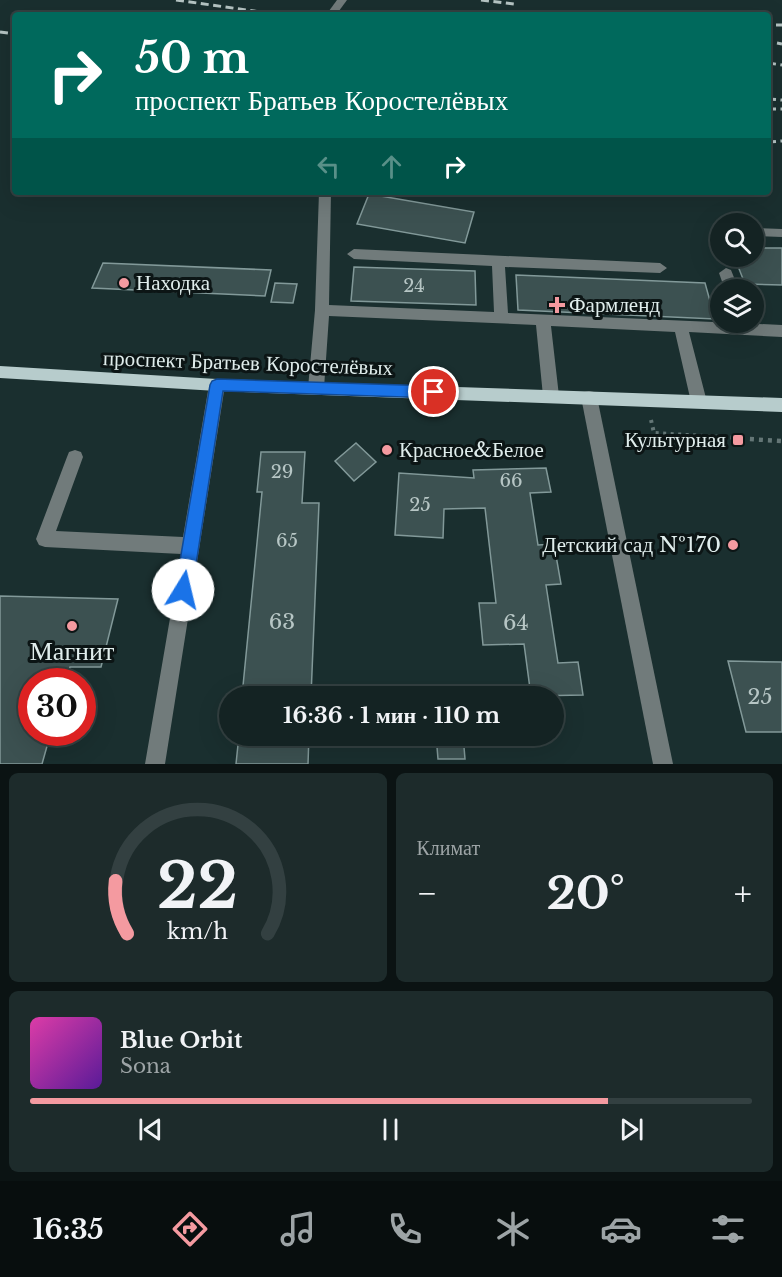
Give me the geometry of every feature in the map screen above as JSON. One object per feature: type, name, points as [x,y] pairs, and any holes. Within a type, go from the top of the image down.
[{"type":"main road","name":"проспект Братьев Коростелёвых","points":[[0,372],[217,385],[782,405]]},
{"type":"street","points":[[316,388],[322,310],[325,195]]},
{"type":"street","points":[[764,232],[782,233]]},
{"type":"street","points":[[354,254],[660,268]]},
{"type":"street","points":[[498,262],[501,318]]},
{"type":"street","points":[[726,273],[728,279]]},
{"type":"street","points":[[322,310],[710,327]]},
{"type":"street","points":[[543,320],[551,396]]},
{"type":"street","points":[[681,327],[699,402]]},
{"type":"street","points":[[764,329],[782,331]]},
{"type":"street","points":[[155,764],[217,385]]},
{"type":"street","points":[[589,397],[663,764]]},
{"type":"street","points":[[75,457],[45,539],[191,546]]},
{"type":"path","points":[[651,419],[654,433],[782,441]]},
{"type":"building","points":[[369,195],[474,212],[465,243],[357,224]]},
{"type":"building","points":[[764,248],[782,248],[782,285],[764,285],[764,279],[743,279],[738,267],[764,267]]},
{"type":"building","points":[[103,263],[271,270],[265,296],[92,288]]},
{"type":"building","points":[[354,267],[475,271],[476,305],[351,301]]},
{"type":"building","points":[[516,275],[705,283],[710,301],[710,319],[518,310]]},
{"type":"building","points":[[275,283],[297,284],[293,303],[271,302]]},
{"type":"building","points":[[356,443],[376,462],[354,481],[335,461]]},
{"type":"building","points":[[261,452],[305,452],[302,503],[319,503],[311,686],[243,686],[262,492],[257,492]]},
{"type":"building","points":[[546,468],[551,492],[530,493],[538,545],[554,544],[561,584],[546,585],[558,663],[578,662],[583,695],[564,695],[564,686],[530,686],[524,644],[483,645],[479,603],[496,603],[485,508],[444,509],[443,538],[395,535],[399,473],[474,478],[473,470]]},
{"type":"building","points":[[0,596],[118,599],[101,667],[18,668],[18,746],[47,746],[42,764],[0,764]]},
{"type":"building","points":[[728,661],[782,662],[782,732],[746,732]]},
{"type":"building","points":[[238,746],[309,746],[308,764],[236,764]]},
{"type":"building","points":[[437,746],[464,746],[465,759],[438,759]]},
{"type":"railway","points":[[176,0],[261,12]]},
{"type":"railway","points":[[481,0],[514,4]]},
{"type":"railway","points":[[776,25],[782,25]]},
{"type":"railway","points":[[0,32],[12,34]]},
{"type":"railway","points":[[777,43],[782,44]]},
{"type":"railway","points":[[771,63],[782,65]]},
{"type":"railway","points":[[771,99],[782,100]]},
{"type":"railway","points":[[771,109],[782,109]]},
{"type":"railway","points":[[771,142],[782,141]]},
{"type":"place","name":"Находка","points":[[124,283]]},
{"type":"place","name":"Фармленд","points":[[557,305]]},
{"type":"place","name":"Культурная","points":[[738,440]]},
{"type":"place","name":"Красное&Белое","points":[[387,450]]},
{"type":"place","name":"Детский сад №170","points":[[733,545]]},
{"type":"place","name":"Магнит","points":[[72,626]]},
{"type":"route","points":[[183,590],[217,385],[434,392]]}]
